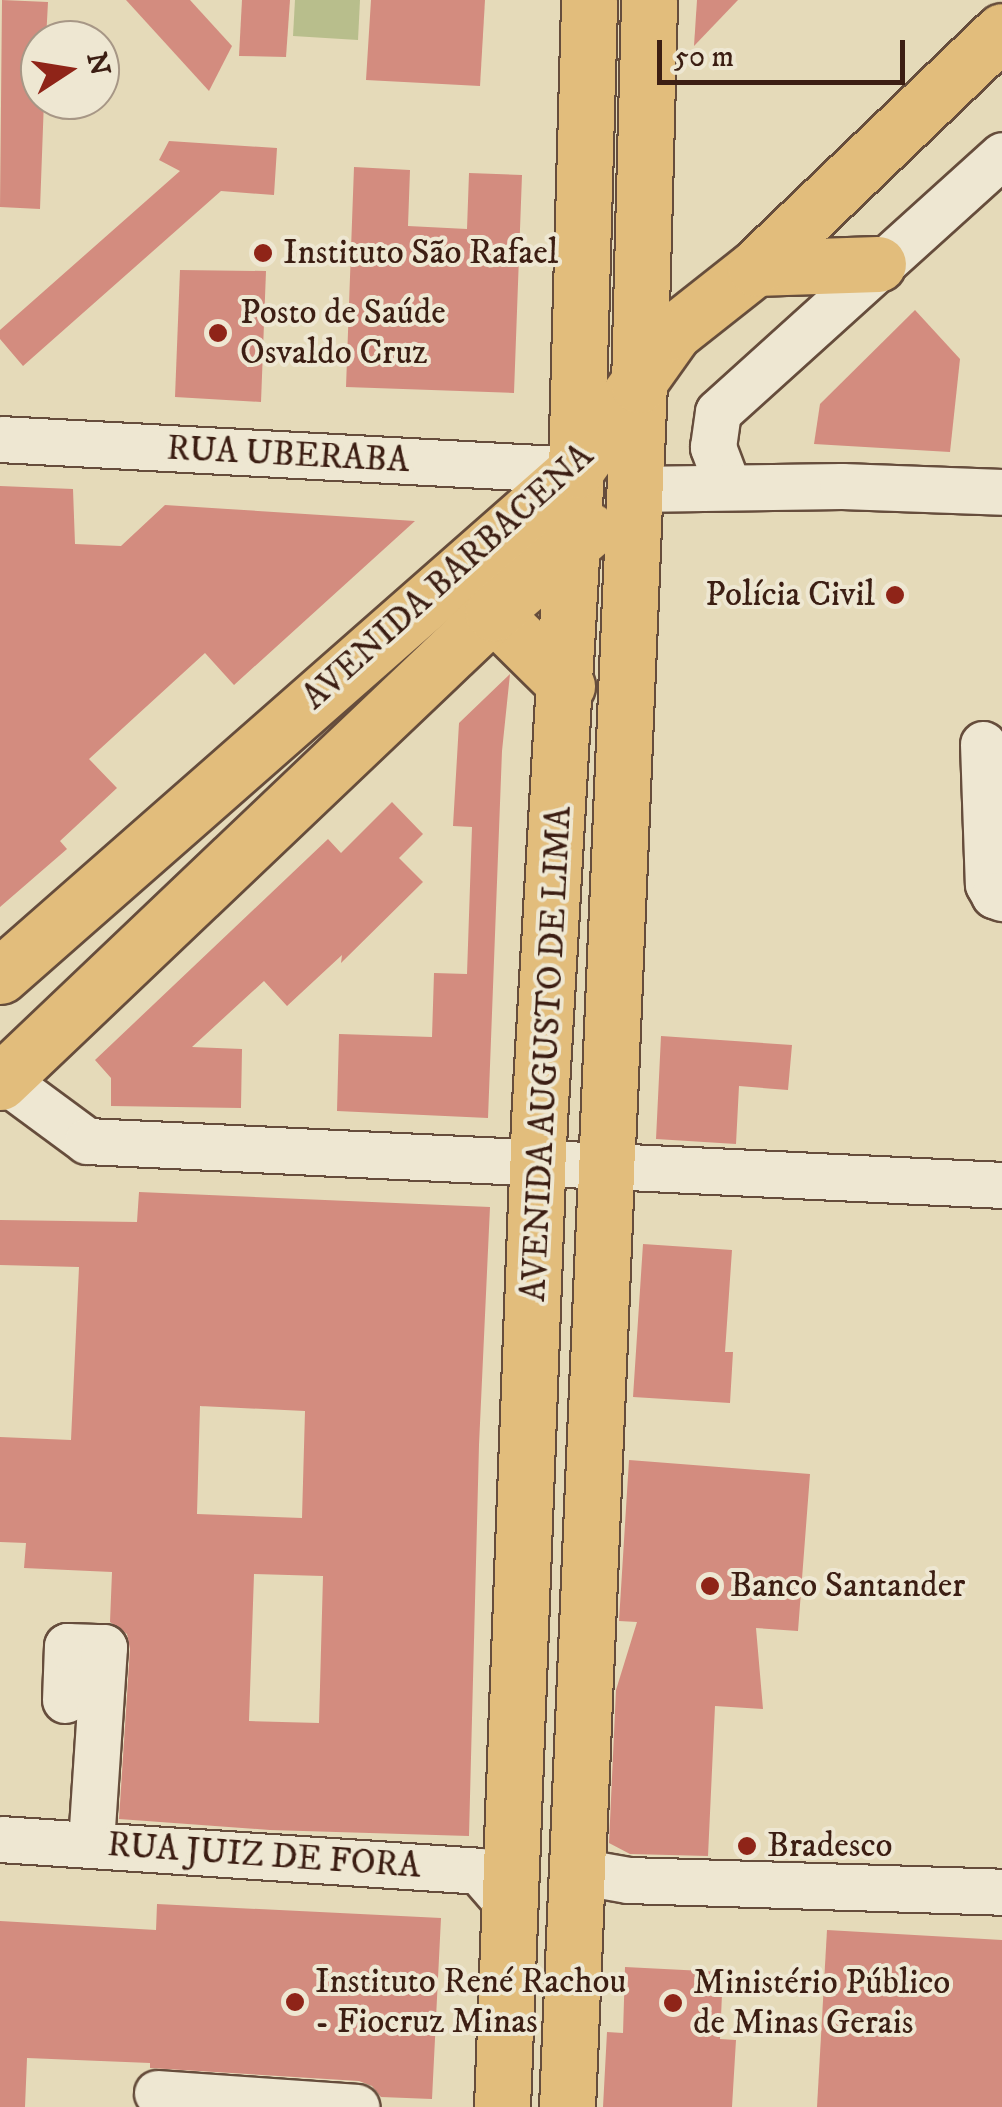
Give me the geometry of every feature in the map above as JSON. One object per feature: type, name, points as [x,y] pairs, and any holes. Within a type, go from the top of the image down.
[{"type":"main road","name":"AVENIDA AUGUSTO DE LIMA","points":[[502,2107],[540,1163],[567,686],[590,0]]},
{"type":"main road","name":"AVENIDA AUGUSTO DE LIMA","points":[[567,2107],[639,385],[639,244],[649,0]]},
{"type":"main road","name":"AVENIDA BARBACENA","points":[[0,976],[576,470],[674,332],[755,268],[1002,31]]},
{"type":"main road","points":[[639,244],[710,304]]},
{"type":"main road","points":[[755,268],[878,264]]},
{"type":"main road","name":"AVENIDA BARBACENA","points":[[2,1080],[493,613],[634,490]]},
{"type":"main road","points":[[493,613],[567,686]]},
{"type":"street","points":[[728,487],[713,447],[718,412],[1002,155]]},
{"type":"street","name":"RUA UBERABA","points":[[0,440],[576,470]]},
{"type":"street","points":[[634,490],[728,487],[1002,492]]},
{"type":"street","points":[[983,744],[988,884],[994,895],[1002,898]]},
{"type":"street","points":[[2,1080],[87,1141],[1002,1185]]},
{"type":"street","points":[[66,1700],[67,1646],[104,1646],[91,1843]]},
{"type":"street","name":"RUA JUIZ DE FORA","points":[[0,1838],[479,1872],[512,1909]]},
{"type":"street","points":[[577,1871],[628,1880],[1002,1892]]},
{"type":"street","points":[[157,2093],[357,2107]]},
{"type":"green space","points":[[295,0],[360,0],[358,40],[293,36]]},
{"type":"building","points":[[2,0],[48,2],[47,20],[20,20],[20,120],[43,120],[40,209],[0,207]]},
{"type":"building","points":[[126,0],[190,0],[232,46],[209,91]]},
{"type":"building","points":[[242,0],[290,0],[286,57],[239,56]]},
{"type":"building","points":[[371,0],[485,0],[480,86],[366,80]]},
{"type":"building","points":[[697,0],[738,0],[694,46]]},
{"type":"building","points":[[169,141],[277,148],[274,195],[221,191],[23,366],[0,339],[0,330],[180,171],[159,160]]},
{"type":"building","points":[[354,167],[410,170],[408,226],[467,229],[469,173],[522,175],[514,393],[346,387]]},
{"type":"building","name":"Posto de Saúde Osvaldo Cruz","points":[[180,270],[266,271],[261,402],[175,397]]},
{"type":"building","points":[[915,310],[960,359],[950,452],[814,444],[820,404]]},
{"type":"building","points":[[0,486],[73,489],[75,544],[121,546],[165,505],[415,521],[234,685],[205,653],[89,759],[117,788],[60,841],[67,849],[0,907]]},
{"type":"building","points":[[510,674],[502,751],[488,1118],[337,1111],[339,1034],[432,1037],[434,973],[467,974],[472,827],[453,826],[459,723]]},
{"type":"building","points":[[392,802],[423,834],[399,858],[423,882],[341,963],[342,955],[287,1006],[264,981],[192,1047],[242,1049],[241,1108],[111,1106],[111,1078],[95,1060],[328,839],[341,853]]},
{"type":"building","points":[[661,1036],[792,1045],[788,1090],[739,1086],[736,1144],[656,1139]]},
{"type":"building","points":[[139,1192],[490,1207],[479,1445],[469,1836],[270,1830],[119,1819],[130,1649],[127,1634],[110,1622],[112,1572],[24,1568],[26,1543],[0,1542],[0,1437],[71,1440],[79,1267],[0,1265],[0,1220],[137,1222]],"holes":[[[200,1406],[305,1411],[302,1518],[197,1514]],[[254,1574],[323,1576],[319,1723],[249,1721]]]},
{"type":"building","points":[[643,1244],[732,1250],[725,1352],[733,1352],[730,1403],[633,1397]]},
{"type":"building","points":[[629,1460],[810,1474],[798,1631],[756,1628],[763,1709],[715,1706],[708,1856],[630,1854],[609,1843],[616,1690],[637,1622],[619,1621]]},
{"type":"building","name":"Instituto René Rachou - Fiocruz Minas","points":[[157,1904],[441,1918],[432,2099],[381,2097],[372,2086],[359,2081],[150,2068],[150,2063],[27,2058],[25,2107],[0,2107],[0,1921],[156,1930]]},
{"type":"building","points":[[827,1930],[1002,1940],[1002,2107],[817,2107]]},
{"type":"building","points":[[625,1967],[723,1972],[720,2039],[736,2040],[732,2107],[603,2107],[607,2032],[623,2033]]},
{"type":"place","name":"Instituto São Rafael","points":[[263,253]]},
{"type":"place","name":"Posto de Saúde Osvaldo Cruz","points":[[218,333]]},
{"type":"place","name":"Polícia Civil","points":[[895,595]]},
{"type":"place","name":"Banco Santander","points":[[710,1586]]},
{"type":"place","name":"Bradesco","points":[[747,1846]]},
{"type":"place","name":"Instituto René Rachou - Fiocruz Minas","points":[[295,2002]]},
{"type":"place","name":"Ministério Público de Minas Gerais","points":[[673,2003]]}]
